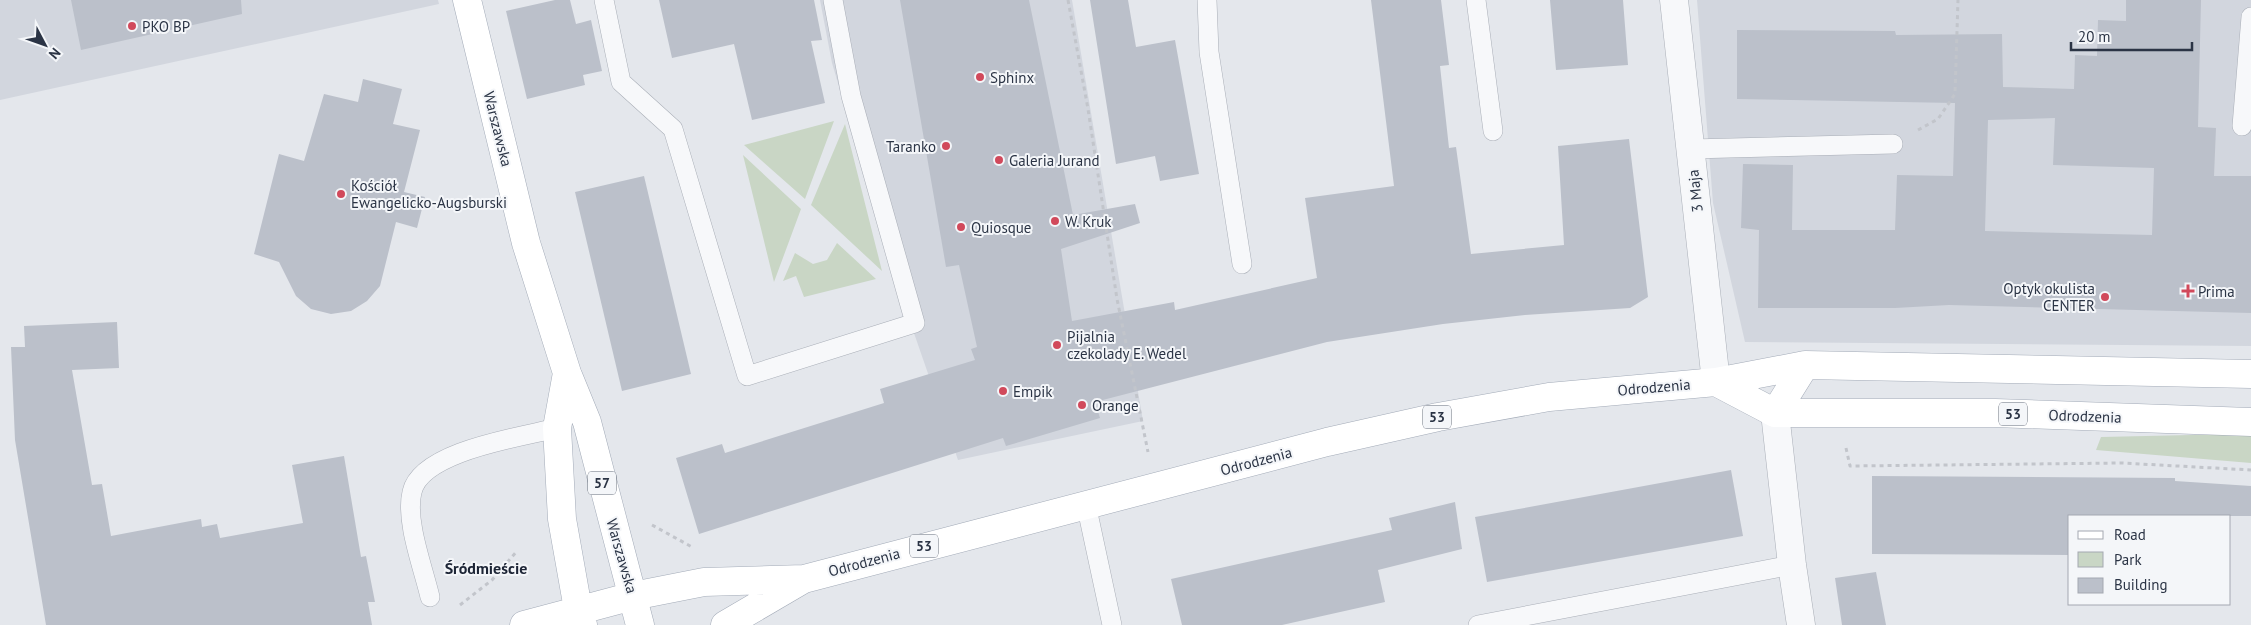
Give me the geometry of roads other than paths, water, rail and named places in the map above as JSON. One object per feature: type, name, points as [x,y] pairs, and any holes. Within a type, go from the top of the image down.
[{"type":"main road","name":"Warszawska","points":[[466,0],[526,243],[566,373],[587,422],[640,625]]},
{"type":"main road","name":"Odrodzenia","points":[[633,596],[704,582],[804,579],[1327,442],[1438,417],[1549,397],[1716,382],[1805,365],[2251,374]]},
{"type":"main road","points":[[1775,413],[1805,365]]},
{"type":"main road","name":"Warszawska","points":[[566,373],[557,428],[562,519],[580,617]]},
{"type":"main road","name":"Odrodzenia","points":[[1716,382],[1775,413],[1995,413],[2251,422]]},
{"type":"main road","name":"Odrodzenia","points":[[725,625],[804,579]]},
{"type":"main road","name":"53","points":[[524,625],[580,617],[633,596]]},
{"type":"street","name":"3 Maja","points":[[1674,0],[1716,382]]},
{"type":"street","points":[[1775,413],[1792,565],[1801,625]]},
{"type":"lane","points":[[604,0],[622,82],[674,129],[747,376],[915,323],[851,96],[833,0]]},
{"type":"lane","points":[[1207,0],[1209,52],[1242,264]]},
{"type":"lane","points":[[1476,0],[1493,131]]},
{"type":"lane","points":[[2242,126],[2251,17]]},
{"type":"lane","points":[[1691,150],[1893,144]]},
{"type":"lane","points":[[430,596],[412,522],[412,491],[424,470],[450,455],[557,428]]},
{"type":"lane","points":[[1086,504],[1112,625]]},
{"type":"lane","points":[[1478,625],[1792,565]]},
{"type":"place","name":"PKO BP","points":[[132,26]]},
{"type":"place","name":"Sphinx","points":[[980,77]]},
{"type":"place","name":"Taranko","points":[[946,146]]},
{"type":"place","name":"Galeria Jurand","points":[[999,160]]},
{"type":"place","name":"Kościół Ewangelicko-Augsburski","points":[[341,194]]},
{"type":"place","name":"W. Kruk","points":[[1055,221]]},
{"type":"place","name":"Quiosque","points":[[961,227]]},
{"type":"place","name":"Prima","points":[[2188,291]]},
{"type":"place","name":"Optyk okulista CENTER","points":[[2105,297]]},
{"type":"place","name":"Pijalnia czekolady E. Wedel","points":[[1057,345]]},
{"type":"place","name":"Empik","points":[[1003,391]]},
{"type":"place","name":"Orange","points":[[1082,405]]},
{"type":"district","name":"Śródmieście","points":[[486,568]]}]
